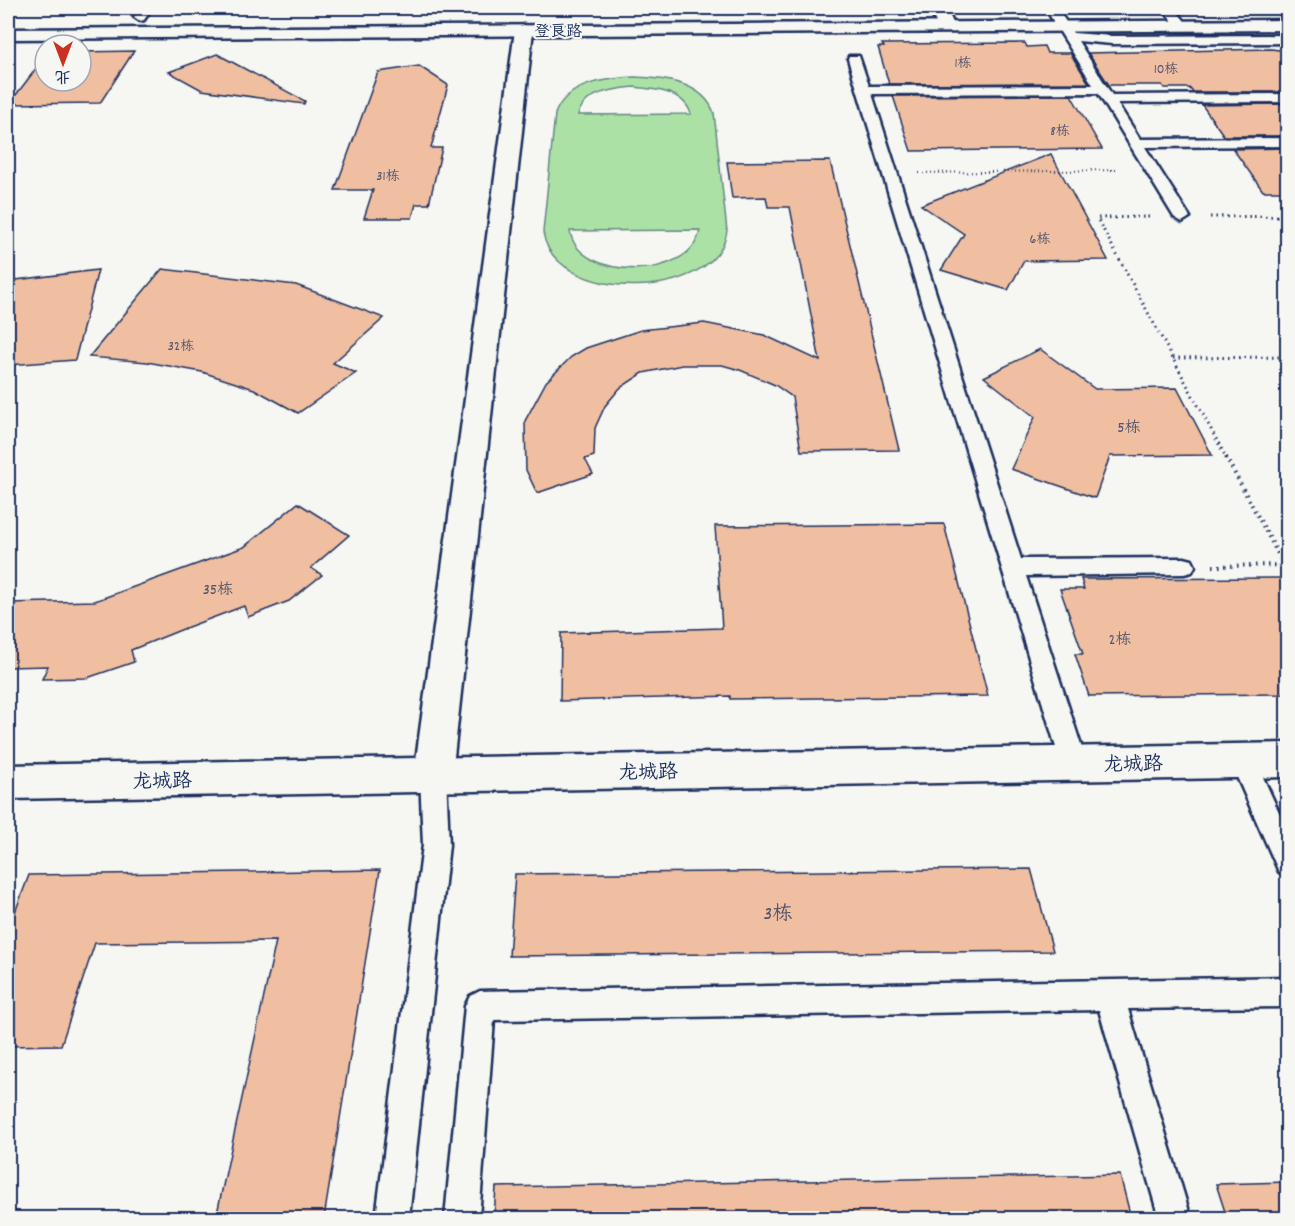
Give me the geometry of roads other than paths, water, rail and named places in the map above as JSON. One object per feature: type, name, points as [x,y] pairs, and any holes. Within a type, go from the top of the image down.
[{"type":"street","points":[[1174,15],[1287,10]]},
{"type":"street","points":[[8,18],[143,12],[941,16]]},
{"type":"street","points":[[129,33],[143,12]]},
{"type":"street","name":"登良路","points":[[8,34],[524,30],[941,16],[1062,25],[1174,15],[1287,25]]},
{"type":"street","points":[[433,775],[524,30]]},
{"type":"street","name":"龙城路","points":[[8,782],[1287,760]]},
{"type":"lane","points":[[1062,25],[1112,40],[1287,39]]},
{"type":"lane","points":[[1062,25],[1182,217]]},
{"type":"lane","points":[[854,58],[1074,764]]},
{"type":"lane","points":[[864,90],[1287,98]]},
{"type":"lane","points":[[1135,142],[1287,142]]},
{"type":"lane","points":[[1013,568],[1184,566]]},
{"type":"lane","points":[[1243,761],[1287,863]]},
{"type":"lane","points":[[392,1218],[436,845],[433,775]]},
{"type":"lane","points":[[462,1218],[480,1006],[1287,992]]},
{"type":"lane","points":[[1109,994],[1175,1218]]}]
